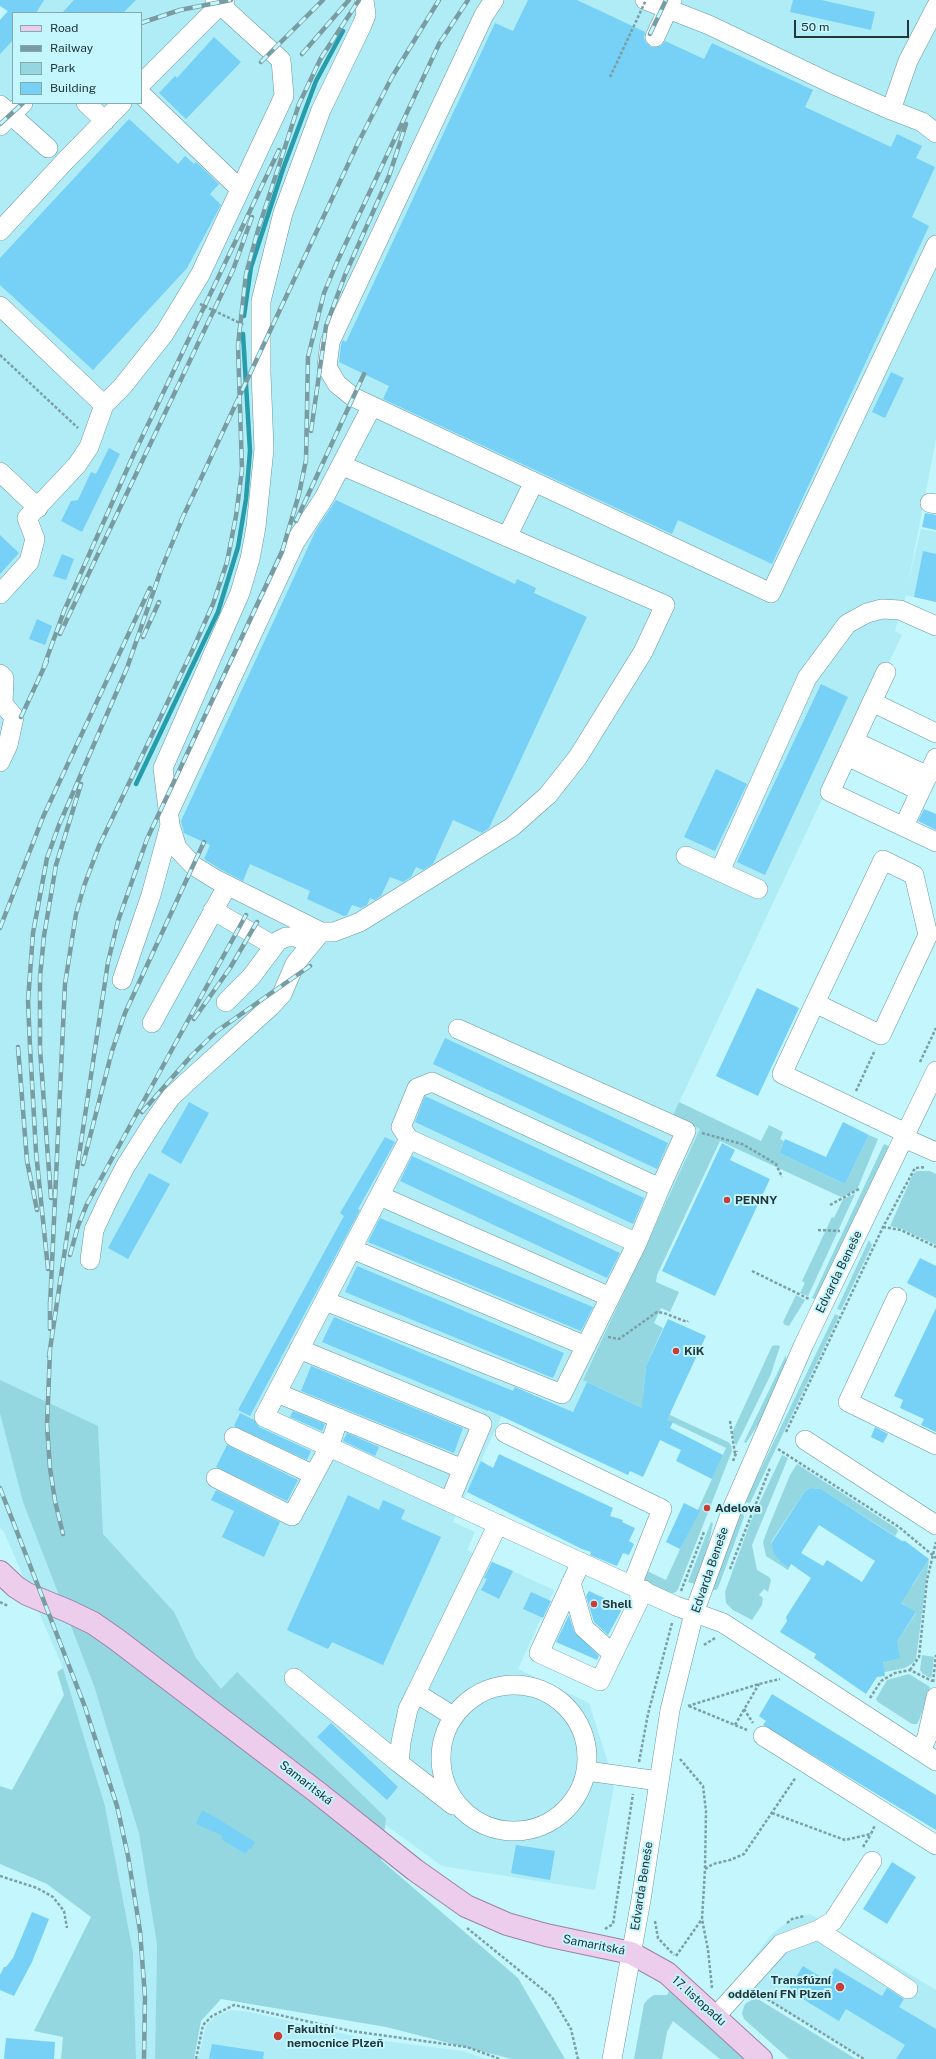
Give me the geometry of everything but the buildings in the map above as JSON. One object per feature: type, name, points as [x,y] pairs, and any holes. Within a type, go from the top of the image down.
[{"type":"main road","name":"Samaritská","points":[[0,1572],[16,1587],[28,1594],[74,1614],[116,1639],[317,1792],[415,1870],[466,1906],[507,1924],[546,1935],[631,1952]]},
{"type":"main road","name":"17. listopadu","points":[[631,1952],[668,1972],[761,2059]]},
{"type":"street","points":[[315,938],[194,866],[177,848],[169,819],[163,768],[240,593],[250,559],[256,527],[264,449],[261,301],[283,213],[321,110],[366,15],[364,0]]},
{"type":"street","points":[[494,0],[484,15],[330,342],[327,366],[336,384],[353,397],[771,593],[936,245]]},
{"type":"street","points":[[645,0],[670,5],[830,84],[922,122],[936,133]]},
{"type":"street","points":[[0,594],[29,562],[35,539],[27,518],[38,508],[83,456],[97,429],[104,405],[122,387],[164,334],[200,275],[284,96],[281,60],[220,2],[142,83]]},
{"type":"street","points":[[655,37],[670,5]]},
{"type":"street","points":[[891,110],[908,61],[936,7]]},
{"type":"street","points":[[142,95],[240,189]]},
{"type":"street","points":[[87,104],[105,121]]},
{"type":"street","points":[[0,231],[121,104]]},
{"type":"street","points":[[9,112],[48,148]]},
{"type":"street","points":[[0,306],[104,405]]},
{"type":"street","points":[[122,980],[151,895],[169,819],[295,542],[324,498],[372,406]]},
{"type":"street","points":[[226,1002],[251,977],[278,941],[286,937],[315,938],[360,922],[512,827],[548,795],[578,757],[643,652],[665,605],[341,465]]},
{"type":"street","points":[[0,472],[38,508]]},
{"type":"street","points":[[507,537],[534,482]]},
{"type":"street","points":[[720,871],[807,678],[847,624],[867,613],[882,609],[900,610],[936,626]]},
{"type":"street","points":[[886,672],[830,792],[936,842]]},
{"type":"street","points":[[0,674],[4,678],[3,704],[14,717],[8,745],[0,762]]},
{"type":"street","points":[[872,702],[936,733]]},
{"type":"street","points":[[851,748],[924,784]]},
{"type":"street","points":[[904,826],[936,758]]},
{"type":"street","points":[[686,856],[758,889]]},
{"type":"street","points":[[815,1003],[881,1035],[928,935],[914,875],[883,860],[815,1003],[782,1074],[849,1106],[936,1152]]},
{"type":"street","points":[[152,1023],[227,886]]},
{"type":"street","points":[[213,910],[274,946]]},
{"type":"street","points":[[90,1260],[94,1230],[125,1167],[154,1121],[171,1097],[270,1007],[282,994],[295,964],[315,938]]},
{"type":"street","points":[[325,1300],[562,1394],[637,1243],[686,1131],[458,1029]]},
{"type":"street","name":"Edvarda Beneše","points":[[612,2059],[631,1952],[670,1710],[694,1613],[742,1485],[822,1306],[936,1070]]},
{"type":"street","points":[[637,1243],[410,1139],[401,1127],[417,1088],[432,1082],[660,1188]]},
{"type":"street","points":[[410,1139],[264,1417],[694,1613],[723,1623],[928,1756]]},
{"type":"street","points":[[380,1196],[610,1297]]},
{"type":"street","points":[[352,1249],[589,1340]]},
{"type":"street","points":[[897,1298],[848,1402],[936,1445]]},
{"type":"street","points":[[299,1349],[482,1424],[449,1502]]},
{"type":"street","points":[[276,1393],[463,1469]]},
{"type":"street","points":[[216,1478],[292,1516],[329,1447],[339,1418]]},
{"type":"street","points":[[504,1433],[662,1509],[638,1587],[613,1654],[600,1681],[539,1653],[581,1562]]},
{"type":"street","points":[[234,1437],[314,1475]]},
{"type":"street","points":[[805,1440],[936,1525]]},
{"type":"street","points":[[399,1763],[401,1742],[408,1709],[498,1524]]},
{"type":"street","points":[[571,1583],[584,1628],[613,1654]]},
{"type":"street","points":[[294,1678],[399,1763],[462,1811],[481,1825],[503,1832],[526,1832],[548,1824],[566,1811],[580,1793],[587,1771],[587,1746],[579,1722],[563,1703],[542,1690],[517,1684],[492,1688],[470,1699],[453,1716],[442,1740],[440,1766],[447,1790],[462,1811]]},
{"type":"street","points":[[416,1693],[453,1716]]},
{"type":"street","points":[[928,1756],[927,1737],[936,1697]]},
{"type":"street","points":[[763,1736],[936,1845]]},
{"type":"street","points":[[587,1771],[659,1781]]},
{"type":"street","points":[[716,2016],[781,1944],[818,1930],[833,1920],[872,1861]]},
{"type":"street","points":[[818,1930],[908,1989]]},
{"type":"path","points":[[610,77],[645,0]]},
{"type":"path","points":[[187,297],[246,326],[261,328]]},
{"type":"path","points":[[0,355],[81,431]]},
{"type":"path","points":[[849,1106],[881,1035]]},
{"type":"path","points":[[686,1131],[717,1136],[742,1144],[776,1164],[782,1177]]},
{"type":"path","points":[[784,1435],[883,1227],[915,1168]]},
{"type":"path","points":[[830,1204],[860,1189]]},
{"type":"path","points":[[883,1227],[901,1230],[936,1247]]},
{"type":"path","points":[[818,1230],[840,1231]]},
{"type":"path","points":[[752,1271],[842,1315]]},
{"type":"path","points":[[589,1340],[619,1339],[657,1312],[664,1313],[687,1322],[688,1321]]},
{"type":"path","points":[[730,1421],[735,1454]]},
{"type":"path","points":[[775,1457],[781,1442]]},
{"type":"path","points":[[778,1449],[899,1528],[936,1558]]},
{"type":"path","points":[[729,1571],[772,1464]]},
{"type":"path","points":[[910,1670],[919,1658],[927,1580],[936,1542]]},
{"type":"path","points":[[688,1706],[780,1679],[786,1676],[792,1668]]},
{"type":"path","points":[[868,1700],[881,1681],[895,1673],[910,1670],[936,1682]]},
{"type":"path","points":[[735,1725],[759,1684]]},
{"type":"path","points":[[687,1713],[690,1699]]},
{"type":"path","points":[[688,1706],[763,1736]]},
{"type":"path","points":[[677,1766],[679,1758],[703,1786],[706,1811],[702,1919],[708,1950],[712,1990],[707,1985]]},
{"type":"path","points":[[705,1870],[713,1864],[730,1860],[744,1854],[805,1763]]},
{"type":"path","points":[[772,1813],[845,1840],[871,1834],[883,1812]]},
{"type":"path","points":[[0,1876],[37,1888],[53,1897],[64,1911],[67,1928]]},
{"type":"path","points":[[654,1915],[658,1938],[681,1961]]},
{"type":"path","points":[[676,1956],[702,1919]]},
{"type":"path","points":[[466,1927],[552,1997],[571,2029],[578,2059]]},
{"type":"path","points":[[744,1985],[864,2059]]},
{"type":"path","points":[[196,2059],[203,2025],[212,2016],[234,2005],[351,2032],[466,2047],[500,2059]]},
{"type":"shaded area","points":[[0,0],[936,0],[936,439],[908,584],[921,529],[936,532],[936,602],[906,595],[904,603],[902,603],[895,631],[902,635],[888,664],[886,663],[673,1115],[700,1129],[583,1379],[587,1382],[573,1412],[516,1385],[453,1522],[475,1532],[467,1550],[554,1590],[518,1669],[589,1703],[609,1766],[607,1781],[614,1786],[595,1890],[442,1866],[383,1823],[44,1555],[94,1686],[139,1834],[157,1945],[155,2059],[136,2059],[133,1952],[105,1806],[63,1668],[4,1532],[0,1528],[0,20],[8,11],[0,6]]},
{"type":"shaded area","name":"Transfúzní oddělení FN Plzeň","points":[[810,1914],[936,1990],[936,2059],[864,2059],[736,1980],[773,1933],[792,1919]]},
{"type":"shaded area","name":"Fakultní nemocnice Plzeň","points":[[231,2010],[250,2012],[361,2038],[463,2051],[486,2059],[198,2059],[206,2025],[216,2016]]},
{"type":"green space","points":[[679,1102],[761,1141],[769,1125],[783,1132],[780,1139],[784,1141],[779,1153],[845,1184],[869,1135],[878,1139],[857,1190],[841,1197],[720,1141],[657,1275],[656,1282],[679,1292],[670,1312],[661,1308],[654,1323],[663,1328],[646,1366],[643,1398],[671,1411],[670,1415],[728,1442],[731,1445],[732,1451],[678,1589],[676,1592],[670,1594],[639,1579],[641,1568],[666,1580],[726,1448],[583,1380],[700,1129],[673,1115]]},
{"type":"green space","points":[[884,1144],[891,1147],[817,1300],[812,1298]]},
{"type":"green space","points":[[917,1171],[930,1171],[936,1174],[936,1245],[902,1229],[890,1226],[913,1174]]},
{"type":"green space","points":[[855,1194],[808,1296],[800,1293],[805,1283],[802,1281],[832,1217],[834,1218],[843,1199]]},
{"type":"green space","points":[[869,1240],[872,1245],[841,1310],[837,1309]]},
{"type":"green space","points":[[796,1295],[805,1300],[789,1326],[785,1325],[783,1322]]},
{"type":"green space","points":[[835,1314],[839,1316],[750,1503],[745,1502]]},
{"type":"green space","points":[[772,1346],[780,1346],[771,1374],[736,1446],[732,1433]]},
{"type":"green space","points":[[786,1355],[786,1364],[765,1414],[746,1443],[744,1442]]},
{"type":"green space","points":[[0,1380],[98,1426],[103,1534],[174,1612],[196,1658],[221,1689],[237,1672],[386,1818],[381,1860],[518,1978],[565,2059],[512,2059],[386,2027],[221,1999],[201,2021],[194,2059],[155,2059],[157,1945],[139,1834],[94,1686],[23,1502],[0,1413]]},
{"type":"green space","points":[[782,1455],[788,1458],[752,1545],[757,1570],[769,1577],[771,1580],[768,1592],[764,1589],[759,1595],[763,1598],[762,1605],[752,1620],[733,1610],[726,1603],[725,1592],[750,1523]]},
{"type":"green space","points":[[797,1464],[896,1528],[898,1531],[895,1536],[821,1489],[811,1488],[805,1491],[771,1542],[776,1546],[773,1552],[780,1557],[778,1560],[789,1568],[788,1570],[766,1556],[763,1542],[790,1475]]},
{"type":"green space","points":[[742,1509],[744,1517],[718,1588],[716,1590],[712,1590]]},
{"type":"green space","points":[[711,1522],[713,1523],[709,1542],[695,1584],[688,1582]]},
{"type":"green space","points":[[929,1559],[916,1659],[905,1668],[876,1674],[916,1613],[896,1599],[913,1585]]},
{"type":"green space","points":[[922,1655],[934,1657],[932,1676],[930,1678],[920,1670]]},
{"type":"green space","points":[[63,1668],[105,1806],[133,1952],[136,2059],[61,2059],[63,2037],[34,2031],[91,1917],[47,1884],[0,1864],[0,1786],[12,1790],[64,1695],[57,1672]]},
{"type":"green space","points":[[909,1674],[930,1687],[917,1724],[912,1724],[878,1702],[876,1699],[887,1680]]},
{"type":"green space","points":[[669,1991],[746,2059],[720,2059],[673,2021],[667,2032],[662,2059],[634,2059],[644,2004],[654,1995],[667,1995]]},
{"type":"green space","points":[[753,1999],[758,1999],[856,2059],[789,2059],[744,2019],[742,2013],[745,2004]]},
{"type":"waterway","points":[[244,316],[251,267],[283,169],[316,81],[343,31]]},
{"type":"waterway","points":[[136,784],[218,612],[238,547],[246,499],[250,451],[243,334]]},
{"type":"railway","points":[[142,23],[180,10],[231,0]]},
{"type":"railway","points":[[261,62],[323,0]]},
{"type":"railway","points":[[302,54],[349,0]]},
{"type":"railway","points":[[50,1306],[65,984],[76,914],[84,886],[99,846],[193,649],[213,604],[227,562],[236,516],[242,470],[238,345],[246,274],[258,230],[299,104],[321,58],[359,0]]},
{"type":"railway","points":[[181,521],[359,141],[392,77],[439,0]]},
{"type":"railway","points":[[49,1356],[108,962],[118,921],[147,839],[282,552],[299,494],[306,460],[308,357],[324,293],[439,44],[468,0]]},
{"type":"railway","points":[[650,34],[666,0]]},
{"type":"railway","points":[[0,124],[22,104]]},
{"type":"railway","points":[[311,431],[326,326],[345,275],[389,176],[406,124]]},
{"type":"railway","points":[[44,666],[64,611],[133,456],[279,150]]},
{"type":"railway","points":[[60,634],[233,270],[252,217]]},
{"type":"railway","points":[[296,521],[364,374]]},
{"type":"railway","points":[[48,1269],[36,1152],[30,1047],[28,1001],[33,933],[47,858],[59,825],[127,668],[161,570],[183,517]]},
{"type":"railway","points":[[0,928],[43,817],[150,588]]},
{"type":"railway","points":[[143,637],[159,602]]},
{"type":"railway","points":[[21,717],[47,661]]},
{"type":"railway","points":[[51,1198],[40,1049],[40,977],[44,936],[56,865],[81,784]]},
{"type":"railway","points":[[83,1164],[112,1051],[125,1013],[204,842]]},
{"type":"railway","points":[[70,1255],[78,1226],[87,1204],[246,915]]},
{"type":"railway","points":[[194,1019],[230,968],[257,922]]},
{"type":"railway","points":[[142,1112],[192,1055],[217,1031],[310,966]]},
{"type":"railway","points":[[18,1047],[27,1161],[37,1210]]},
{"type":"railway","points":[[50,1301],[50,1329]]},
{"type":"railway","points":[[50,1351],[47,1426],[50,1468],[55,1501],[63,1534]]},
{"type":"railway","points":[[0,1488],[85,1707],[117,1806],[128,1856],[140,1931],[145,1997],[144,2059]]},
{"type":"place","name":"PENNY","points":[[727,1200]]},
{"type":"place","name":"KiK","points":[[676,1351]]},
{"type":"place","name":"Adelova","points":[[707,1508]]},
{"type":"place","name":"Shell","points":[[594,1604]]},
{"type":"place","name":"Transfúzní oddělení FN Plzeň","points":[[840,1987]]},
{"type":"place","name":"Fakultní nemocnice Plzeň","points":[[278,2036]]}]
